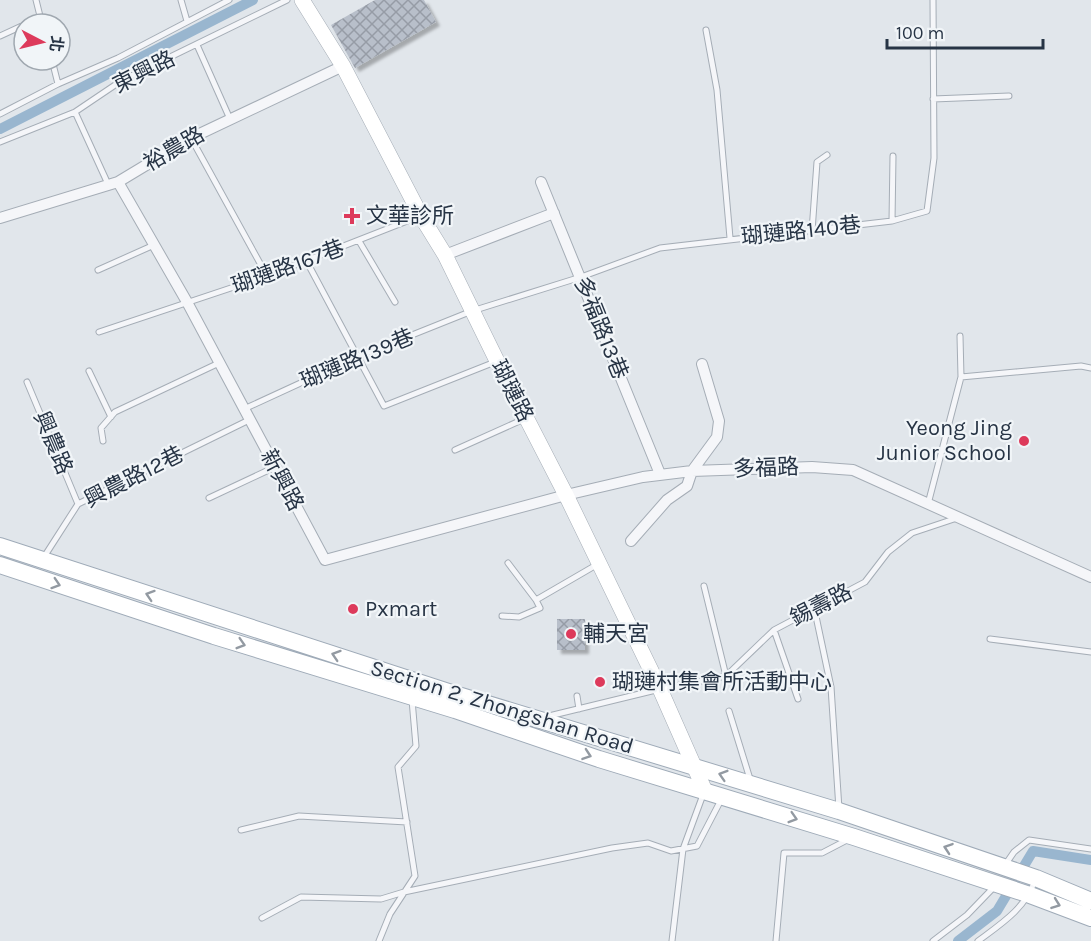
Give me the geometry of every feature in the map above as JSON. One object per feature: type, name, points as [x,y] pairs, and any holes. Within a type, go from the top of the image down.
[{"type":"main road","name":"Section 2, Zhongshan Road","points":[[0,546],[415,689],[599,759],[854,837],[1091,918]]},
{"type":"main road","name":"Section 2, Zhongshan Road","points":[[0,565],[214,636],[538,719],[840,811],[1004,867],[1091,901]]},
{"type":"street","name":"瑚璉路","points":[[302,0],[343,66],[421,216],[445,255],[599,563],[660,689],[705,791]]},
{"type":"street","name":"裕農路","points":[[0,218],[113,183],[191,138],[343,66]]},
{"type":"street","name":"多福路13巷","points":[[541,182],[660,474]]},
{"type":"street","name":"新興路","points":[[113,183],[154,245],[187,302],[325,560],[566,495]]},
{"type":"street","points":[[445,255],[554,213]]},
{"type":"street","points":[[631,541],[667,500],[687,486],[692,471],[717,437],[719,421],[702,364]]},
{"type":"street","name":"多福路","points":[[566,495],[660,474],[812,466],[853,470],[959,518]]},
{"type":"street","points":[[959,518],[1091,577]]},
{"type":"lane","points":[[181,0],[187,21]]},
{"type":"lane","points":[[0,114],[58,84],[118,58],[229,0]]},
{"type":"lane","name":"東興路","points":[[0,142],[75,112],[121,81],[287,0]]},
{"type":"lane","name":"瑚璉路140巷","points":[[472,311],[581,277],[660,248],[730,238],[892,221],[927,211],[934,158],[933,0]]},
{"type":"lane","points":[[706,30],[717,90],[730,238]]},
{"type":"lane","points":[[197,45],[230,119]]},
{"type":"lane","points":[[55,72],[58,84]]},
{"type":"lane","points":[[933,99],[1009,96]]},
{"type":"lane","name":"新興路","points":[[75,112],[113,183]]},
{"type":"lane","points":[[191,138],[267,276]]},
{"type":"lane","points":[[812,231],[817,162],[827,155]]},
{"type":"lane","points":[[892,221],[893,156]]},
{"type":"lane","name":"瑚璉路167巷","points":[[99,332],[267,276],[421,216]]},
{"type":"lane","points":[[359,241],[395,302]]},
{"type":"lane","points":[[98,270],[154,245]]},
{"type":"lane","points":[[307,261],[384,406],[496,361]]},
{"type":"lane","name":"瑚璉路139巷","points":[[247,415],[357,357],[472,311]]},
{"type":"lane","points":[[928,504],[961,377],[960,336]]},
{"type":"lane","points":[[103,441],[101,428],[115,412],[219,363]]},
{"type":"lane","points":[[961,377],[1081,366],[1091,368]]},
{"type":"lane","points":[[88,371],[111,417]]},
{"type":"lane","name":"興農路","points":[[27,382],[78,504]]},
{"type":"lane","name":"興農路12巷","points":[[42,561],[78,504],[247,415]]},
{"type":"lane","points":[[455,450],[526,418]]},
{"type":"lane","points":[[209,498],[275,467]]},
{"type":"lane","name":"錫壽路","points":[[726,676],[774,630],[814,607],[866,582],[888,552],[912,533],[959,518]]},
{"type":"lane","points":[[502,616],[519,617],[540,608],[508,562]]},
{"type":"lane","points":[[536,600],[599,563]]},
{"type":"lane","points":[[538,719],[660,689],[726,676],[704,586]]},
{"type":"lane","points":[[814,607],[831,687],[840,811]]},
{"type":"lane","points":[[774,630],[798,699]]},
{"type":"lane","points":[[990,639],[1091,652]]},
{"type":"lane","points":[[379,941],[390,914],[415,876],[398,767],[416,746],[415,689]]},
{"type":"lane","points":[[577,696],[579,709]]},
{"type":"lane","points":[[729,711],[751,784]]},
{"type":"lane","points":[[672,941],[683,849],[705,791]]},
{"type":"lane","points":[[262,918],[301,897],[381,899],[404,892],[612,848],[648,843],[671,851],[697,846],[723,796]]},
{"type":"lane","points":[[241,830],[299,816],[407,822]]},
{"type":"lane","points":[[776,941],[784,853],[822,853],[854,837]]},
{"type":"lane","points":[[933,941],[967,915],[997,884],[1014,852],[1029,840],[1091,849]]},
{"type":"lane","points":[[978,941],[1011,916],[1025,894],[1031,877]]},
{"type":"building","points":[[375,0],[424,0],[436,22],[355,68],[331,25]]},
{"type":"building","name":"輔天宮","points":[[557,619],[585,619],[585,650],[557,650]]},
{"type":"waterway","points":[[0,129],[253,0]]},
{"type":"waterway","points":[[958,941],[997,911],[1033,851],[1091,860]]},
{"type":"place","name":"文華診所","points":[[352,216]]},
{"type":"place","name":"Yeong Jing Junior School","points":[[1024,441]]},
{"type":"place","name":"Pxmart","points":[[353,609]]},
{"type":"place","name":"輔天宮","points":[[571,634]]},
{"type":"place","name":"瑚璉村集會所活動中心","points":[[600,682]]}]
